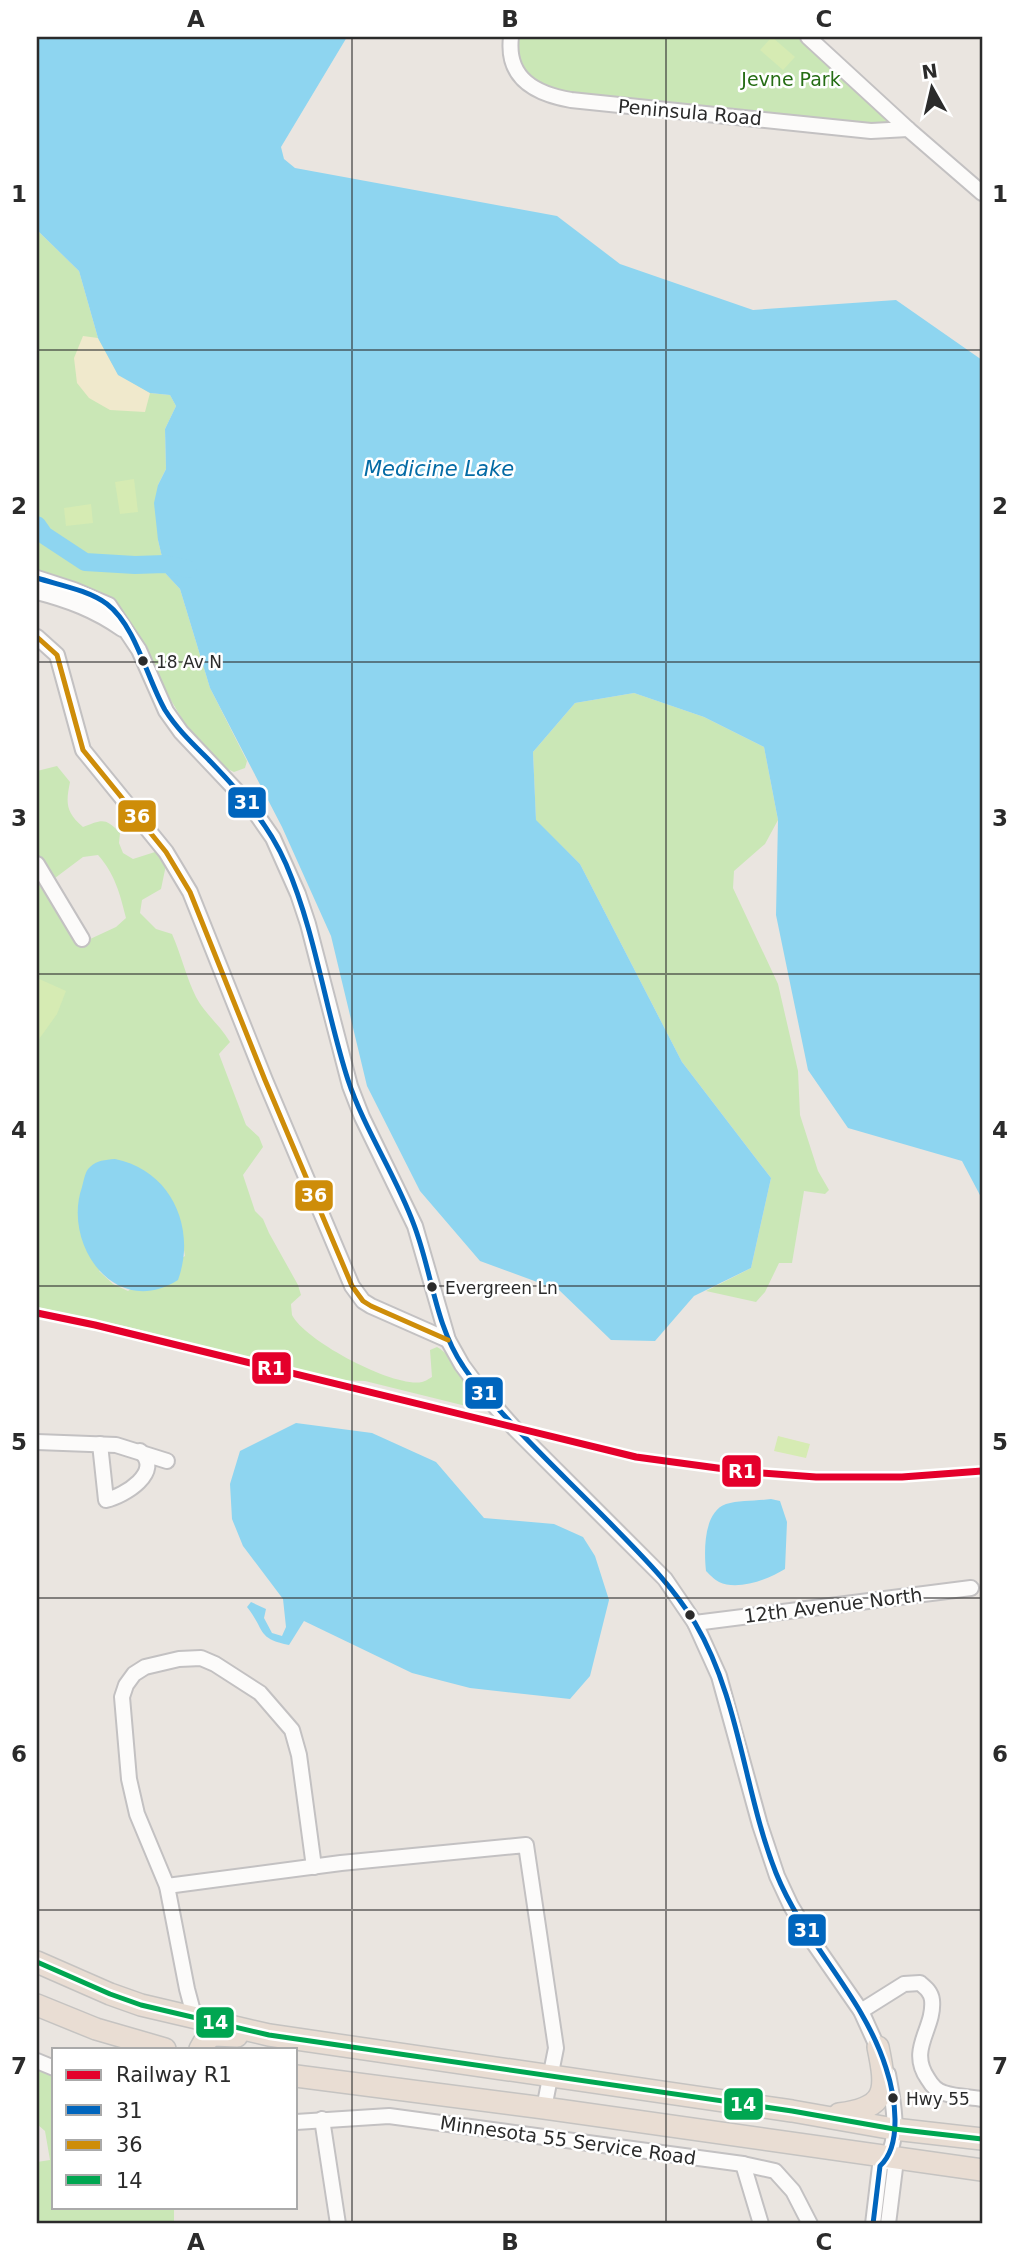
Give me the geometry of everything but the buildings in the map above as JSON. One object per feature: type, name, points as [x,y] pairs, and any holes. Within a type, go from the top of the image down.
[{"type":"highway","points":[[37,1962],[141,2005],[269,2035],[801,2112],[894,2129],[982,2139]]},
{"type":"highway","points":[[37,2005],[96,2029],[162,2048]]},
{"type":"highway","points":[[201,2048],[213,2035],[234,2035],[316,2049],[325,2049],[331,2044]]},
{"type":"highway","points":[[801,2112],[839,2114],[864,2110],[871,2106],[879,2097],[883,2083],[878,2048]]},
{"type":"highway","points":[[298,2076],[544,2108],[982,2171]]},
{"type":"street","name":"Peninsula Road","points":[[511,37],[513,60],[520,75],[536,90],[548,96],[871,131],[908,128]]},
{"type":"street","points":[[808,37],[982,193]]},
{"type":"street","points":[[37,578],[108,605],[130,634],[166,711],[181,732],[250,805],[273,838],[284,859],[308,924],[350,1086],[376,1147],[415,1226],[448,1340],[479,1388],[515,1429],[664,1579],[695,1623],[719,1676],[760,1825],[777,1876],[811,1939],[861,2011],[887,2070],[893,2098],[894,2129],[889,2158],[880,2166],[873,2224]]},
{"type":"street","points":[[37,592],[93,611],[130,634]]},
{"type":"street","points":[[37,637],[57,654],[83,750],[166,852],[190,892],[265,1080],[352,1286],[363,1301],[371,1306],[448,1340]]},
{"type":"street","points":[[37,864],[82,939]]},
{"type":"street","points":[[37,1442],[100,1444],[140,1451],[167,1461]]},
{"type":"street","points":[[100,1444],[106,1500],[116,1498],[138,1484],[145,1473],[147,1463],[146,1456],[140,1451]]},
{"type":"street","name":"12th Avenue North","points":[[695,1623],[971,1588]]},
{"type":"street","points":[[195,2019],[167,1886],[152,1854],[129,1779],[122,1697],[134,1674],[145,1667],[179,1659],[201,1658],[260,1693],[292,1730],[299,1755],[314,1867]]},
{"type":"street","points":[[167,1886],[314,1867],[526,1845],[556,2048],[544,2108]]},
{"type":"street","points":[[861,2011],[904,1984],[920,1983],[930,1992],[932,2001],[919,2056],[924,2074],[932,2087],[944,2093],[982,2099]]},
{"type":"street","name":"Minnesota 55 Service Road","points":[[298,2122],[388,2116],[743,2164],[775,2171],[793,2191],[810,2224]]},
{"type":"street","points":[[322,2119],[338,2224]]},
{"type":"street","points":[[888,2224],[895,2168],[889,2158]]},
{"type":"street","points":[[743,2164],[761,2224]]},
{"type":"green space","name":"Jevne Park","points":[[511,37],[808,37],[908,129],[536,90],[510,45]]},
{"type":"green space","points":[[772,37],[795,57],[783,70],[760,50]]},
{"type":"green space","points":[[37,230],[79,271],[98,338],[150,393],[170,395],[176,406],[165,429],[166,469],[158,485],[158,540],[166,574],[180,589],[210,688],[247,761],[245,768],[234,772],[221,766],[187,727],[135,629],[122,611],[37,578]]},
{"type":"green space","points":[[134,479],[138,512],[120,514],[115,482]]},
{"type":"green space","points":[[91,504],[93,523],[66,526],[64,508]]},
{"type":"green space","points":[[634,693],[704,717],[764,747],[778,820],[765,844],[734,871],[733,888],[778,984],[798,1071],[800,1115],[818,1171],[829,1190],[825,1194],[804,1191],[792,1263],[779,1263],[765,1292],[756,1302],[706,1291],[751,1268],[771,1178],[682,1062],[580,864],[536,821],[533,752],[575,703]]},
{"type":"green space","points":[[57,766],[70,782],[70,811],[83,827],[107,822],[120,833],[119,843],[123,853],[133,859],[155,852],[166,865],[161,889],[142,900],[140,913],[156,929],[172,934],[196,997],[230,1042],[219,1054],[246,1125],[259,1137],[263,1147],[243,1175],[255,1211],[263,1219],[298,1285],[301,1295],[291,1304],[292,1315],[300,1326],[331,1349],[372,1370],[409,1382],[423,1382],[432,1377],[430,1350],[437,1347],[462,1373],[469,1390],[470,1407],[365,1381],[337,1380],[133,1328],[37,1307],[37,771]],"holes":[[[98,855],[113,877],[126,918],[116,927],[88,940],[55,878],[83,857]],[[178,1214],[185,1256],[128,1291],[113,1284],[99,1271]]]},
{"type":"green space","points":[[37,978],[66,991],[57,1014],[37,1042]]},
{"type":"green space","points":[[778,1436],[810,1444],[806,1458],[774,1451]]},
{"type":"green space","points":[[37,2067],[52,2075],[52,2208],[174,2208],[174,2224],[37,2224],[37,2162],[50,2160],[45,2131],[37,2124]]},
{"type":"sand","points":[[83,336],[98,338],[118,374],[150,393],[145,412],[110,410],[89,398],[77,383],[74,358]]},
{"type":"water","name":"Medicine Lake","points":[[37,37],[347,37],[281,147],[284,159],[295,168],[557,216],[620,264],[753,310],[896,300],[982,360],[982,1199],[962,1161],[848,1128],[808,1070],[776,915],[778,820],[764,747],[704,717],[634,693],[575,703],[533,752],[536,820],[580,864],[682,1062],[771,1178],[751,1268],[694,1296],[655,1341],[611,1340],[559,1290],[480,1261],[420,1191],[367,1086],[331,936],[282,827],[210,688],[180,589],[166,574],[158,540],[154,503],[158,485],[166,469],[165,429],[176,406],[170,395],[150,393],[118,375],[98,338],[79,271],[37,230]]},
{"type":"water","points":[[115,1159],[135,1165],[165,1188],[175,1204],[181,1222],[184,1241],[178,1280],[155,1290],[134,1290],[115,1283],[99,1270],[87,1252],[80,1231],[78,1209],[87,1171],[98,1162]]},
{"type":"water","points":[[296,1423],[372,1433],[436,1462],[484,1518],[554,1524],[583,1537],[595,1556],[609,1600],[590,1676],[570,1699],[470,1688],[412,1673],[304,1621],[289,1645],[266,1636],[247,1607],[251,1602],[266,1609],[264,1618],[272,1633],[282,1636],[286,1627],[283,1599],[243,1546],[232,1519],[230,1484],[240,1451]]},
{"type":"water","points":[[771,1499],[780,1501],[787,1522],[785,1569],[771,1577],[744,1584],[717,1581],[706,1571],[705,1563],[705,1544],[713,1515],[718,1508],[726,1504]]},
{"type":"waterway","points":[[37,525],[44,535],[85,562],[165,564],[188,569]]},
{"type":"rail line","name":"R1","points":[[37,1313],[636,1457],[747,1472],[816,1477],[902,1477],[982,1471]]},
{"type":"transit line","name":"31","points":[[37,578],[91,595],[107,604],[117,614],[126,625],[165,710],[185,736],[242,795],[271,835],[286,864],[305,917],[348,1080],[414,1225],[440,1316],[454,1350],[474,1381],[507,1419],[666,1583],[695,1623],[710,1652],[732,1714],[756,1810],[776,1873],[802,1923],[863,2017],[886,2068],[894,2105],[894,2133],[892,2146],[880,2166],[873,2224]]},
{"type":"transit line","name":"36","points":[[37,637],[57,655],[83,750],[166,852],[190,892],[265,1080],[352,1286],[363,1301],[371,1306],[448,1340]]},
{"type":"transit line","name":"14","points":[[37,1962],[141,2005],[269,2035],[792,2111],[894,2129],[982,2139]]},
{"type":"place","name":"18 Av N","points":[[143,661]]},
{"type":"place","name":"Evergreen Ln","points":[[432,1287]]},
{"type":"place","name":"Hwy 55","points":[[893,2098]]}]
